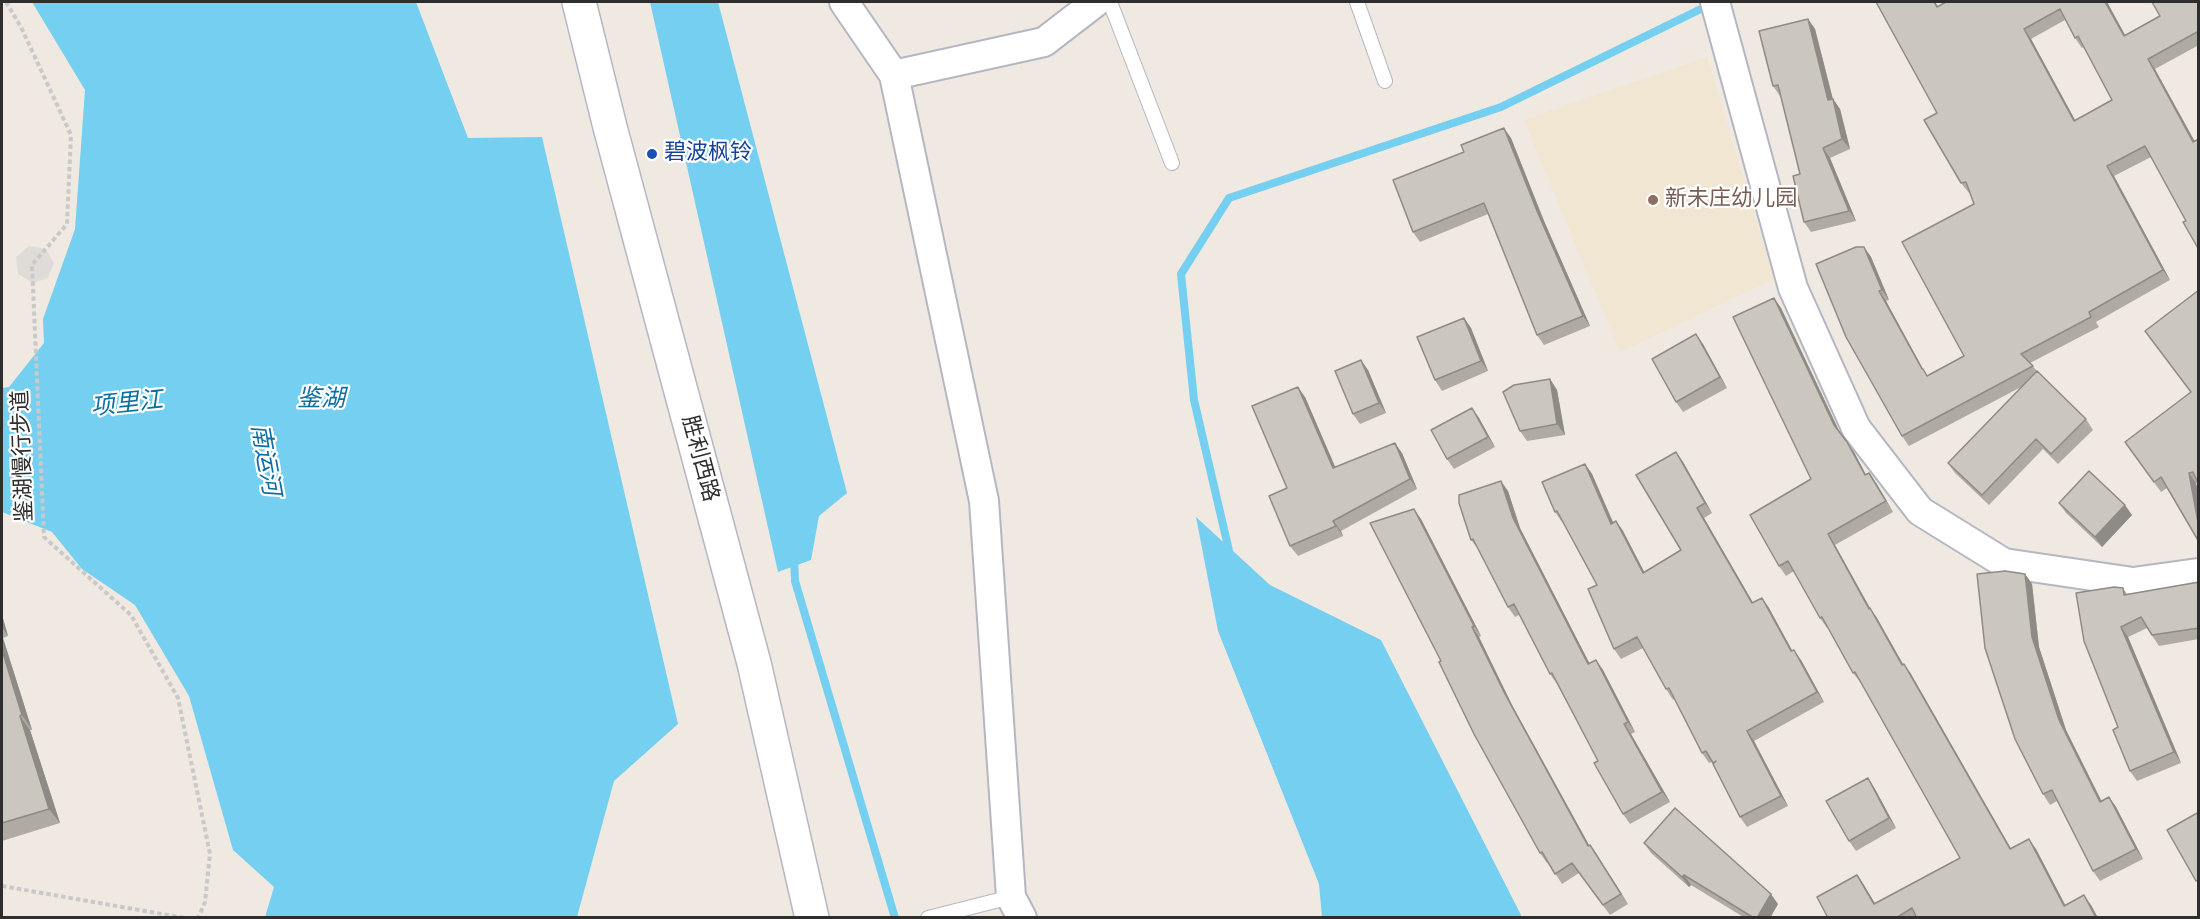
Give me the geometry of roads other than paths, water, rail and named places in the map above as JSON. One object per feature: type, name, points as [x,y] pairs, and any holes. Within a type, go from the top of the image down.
[{"type":"street","name":"胜利西路","points":[[579,2],[610,127],[754,663],[812,918]]},
{"type":"street","points":[[844,2],[894,75],[984,501],[1017,907]]},
{"type":"street","points":[[894,75],[1044,42],[1096,2]]},
{"type":"street","points":[[1715,2],[1793,288],[1856,428],[1920,511],[2004,563],[2133,582],[2199,573]]},
{"type":"lane","points":[[1110,2],[1172,163]]},
{"type":"lane","points":[[1358,2],[1385,81]]},
{"type":"lane","points":[[928,918],[1017,907]]},
{"type":"water","name":"鉴湖","points":[[32,2],[416,2],[468,138],[542,137],[678,724],[614,781],[577,917],[265,917],[274,887],[233,850],[189,696],[135,605],[82,569],[52,532],[2,512],[2,388],[9,387],[44,343],[43,319],[75,229],[85,90]]},
{"type":"water","points":[[650,2],[718,2],[847,493],[819,516],[811,560],[778,572]]},
{"type":"water","points":[[1196,517],[1270,585],[1381,640],[1522,917],[1322,917],[1319,884],[1218,631]]},
{"type":"waterway","points":[[1230,555],[1194,400],[1181,274],[1229,198],[1501,107],[1711,4]]},
{"type":"waterway","points":[[794,557],[795,581],[895,918]]},
{"type":"place","name":"碧波枫铃","points":[[652,154]]},
{"type":"place","name":"新未庄幼儿园","points":[[1653,200]]},
{"type":"water label","name":"项里江","points":[[127,405]]},
{"type":"water label","name":"南运河","points":[[264,460]]}]
